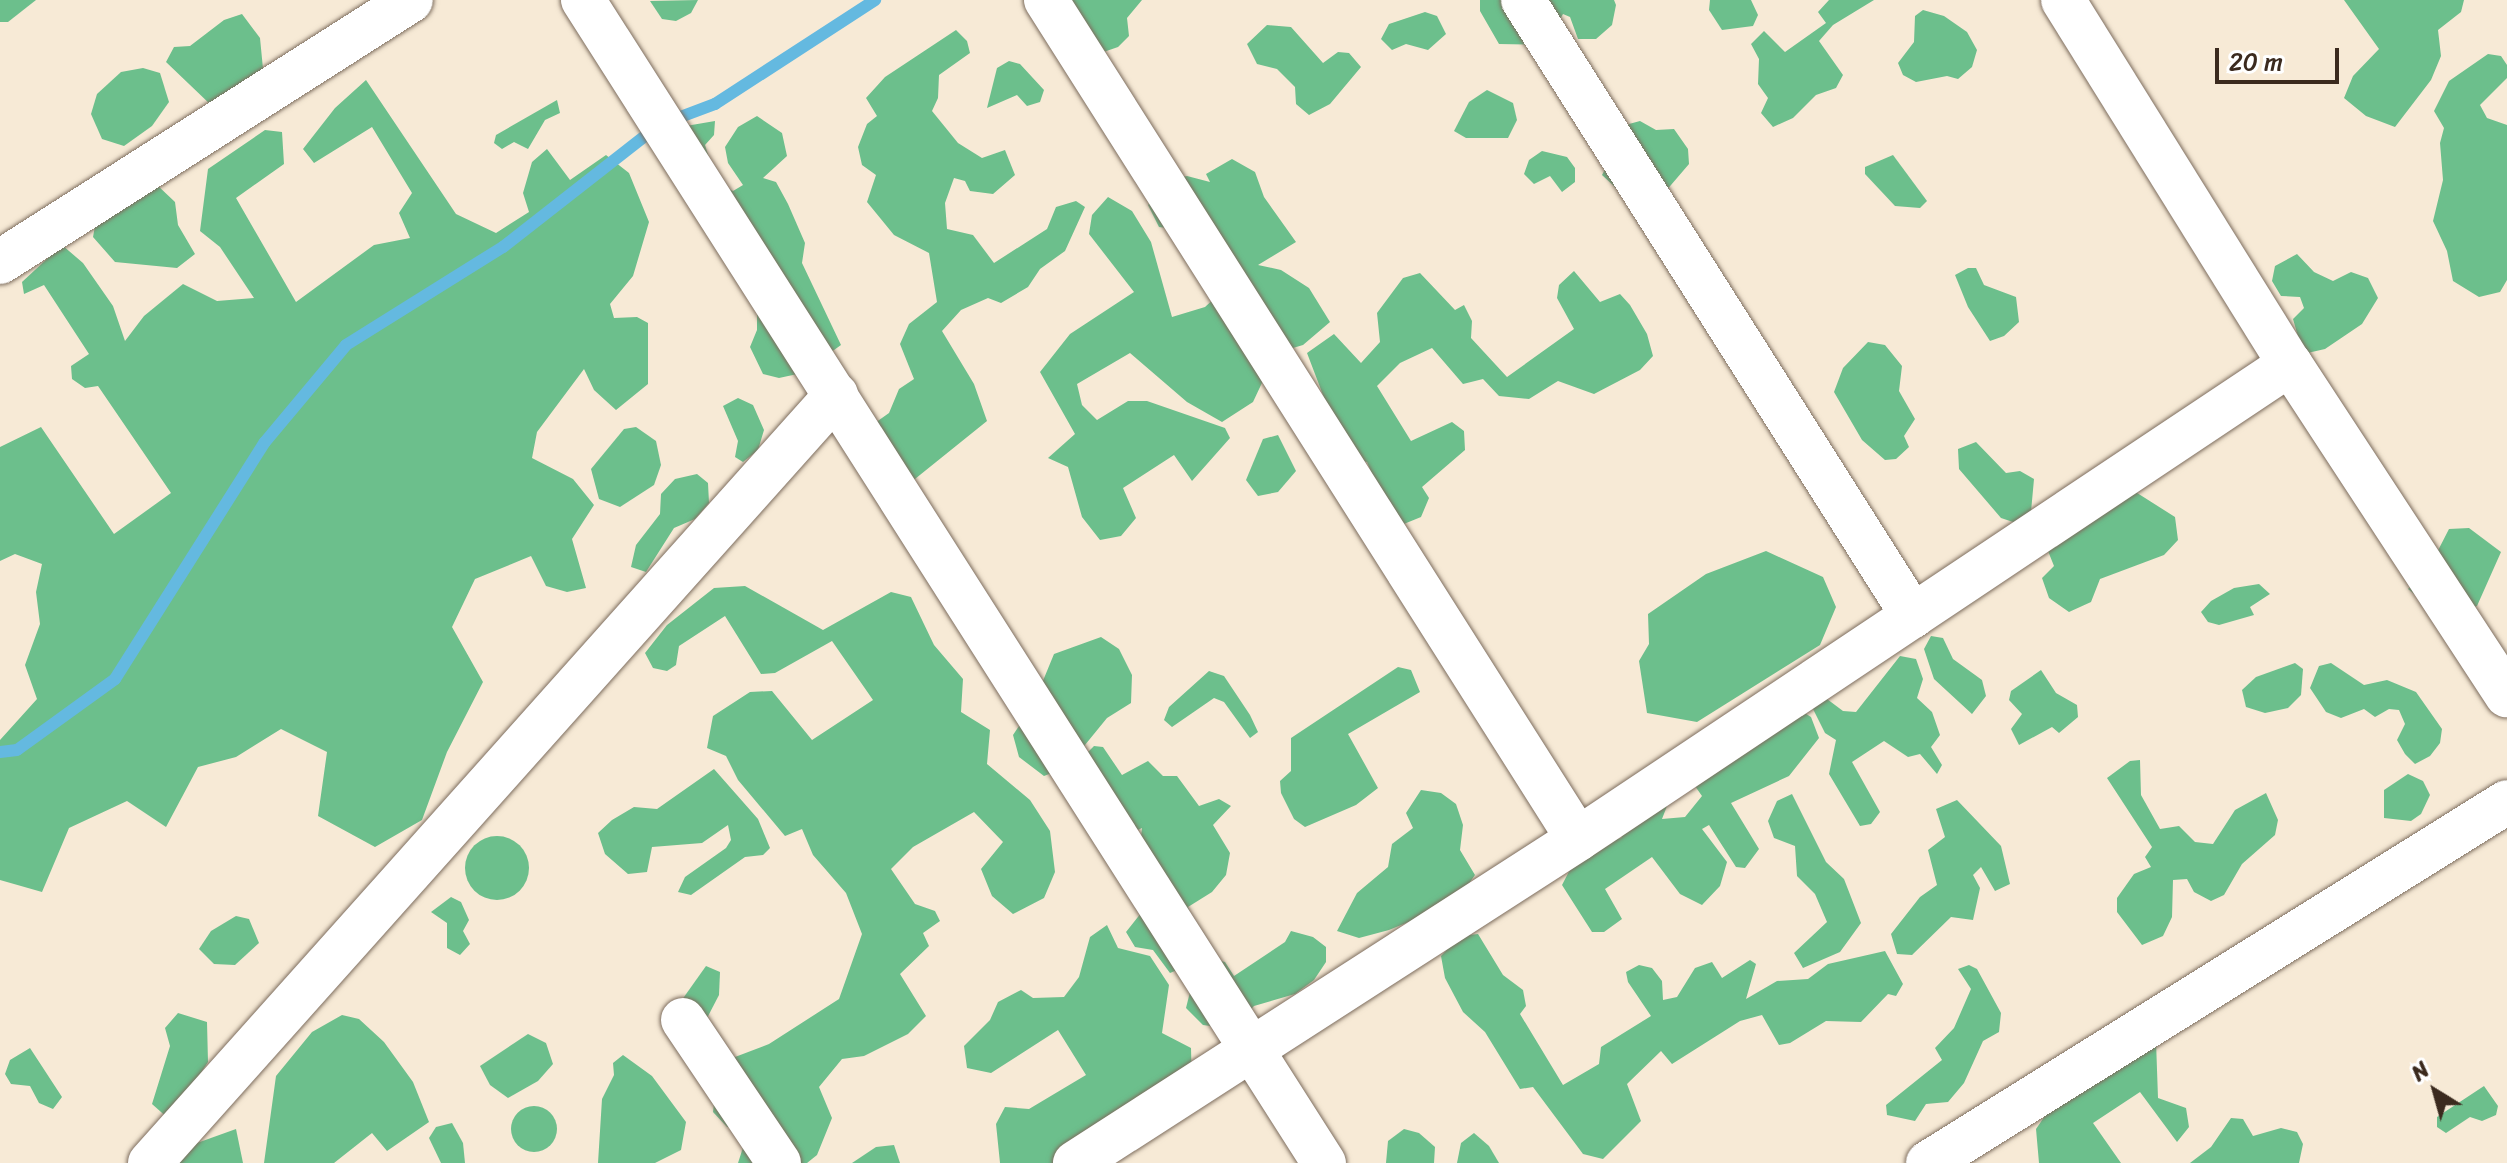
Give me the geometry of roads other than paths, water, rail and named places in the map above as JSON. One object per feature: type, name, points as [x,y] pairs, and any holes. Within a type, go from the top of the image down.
[{"type":"street","points":[[0,262],[411,0]]},
{"type":"street","points":[[583,0],[1324,1163]]},
{"type":"street","points":[[1046,0],[1578,839]]},
{"type":"street","points":[[1523,0],[1913,616]]},
{"type":"street","points":[[2063,0],[2290,364],[2500,669]]},
{"type":"street","points":[[1075,1163],[1578,839],[2290,364]]},
{"type":"street","points":[[150,1163],[836,395]]},
{"type":"street","points":[[1928,1163],[2507,802]]},
{"type":"street","points":[[683,1020],[779,1163]]},
{"type":"waterway","points":[[0,752],[17,750],[115,679],[265,442],[346,345],[503,247],[659,125],[715,104],[875,0]]}]
